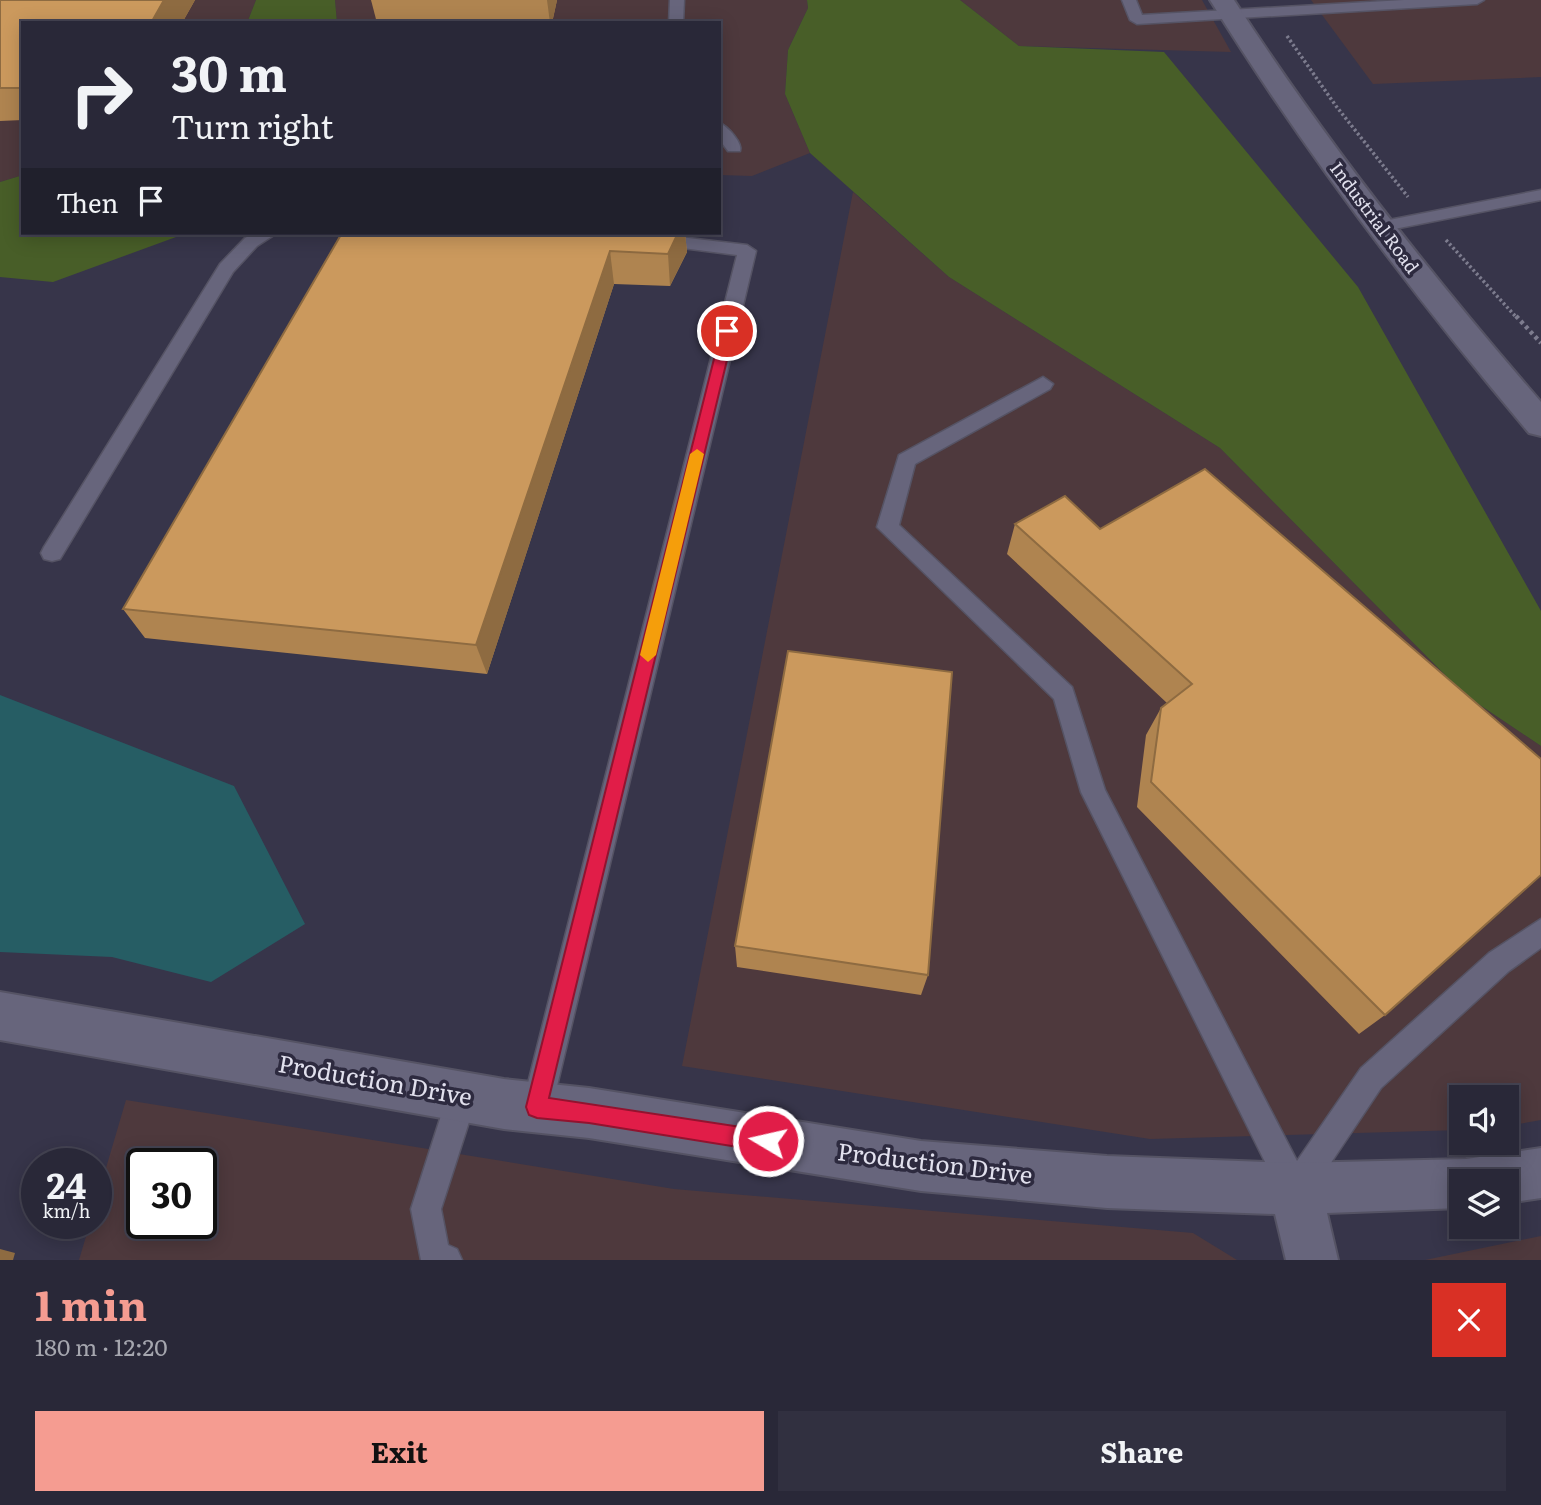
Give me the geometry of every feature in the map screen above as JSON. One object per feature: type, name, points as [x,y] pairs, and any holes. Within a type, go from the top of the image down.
[{"type":"street","name":"Industrial Road","points":[[1226,8],[1268,75],[1379,227],[1487,362],[1541,424]]},
{"type":"street","name":"Production Drive","points":[[0,1016],[462,1097],[589,1112],[921,1166],[1107,1182],[1295,1189],[1449,1183]]},
{"type":"street","points":[[1519,1176],[1541,1173]]},
{"type":"street","points":[[1295,1189],[1312,1260]]},
{"type":"lane","points":[[676,21],[677,0]]},
{"type":"lane","points":[[1129,0],[1137,20],[1226,8],[1272,13],[1477,0]]},
{"type":"lane","points":[[721,131],[734,148]]},
{"type":"lane","points":[[1379,227],[1428,220],[1541,195]]},
{"type":"lane","points":[[52,553],[226,268],[251,242],[264,235]]},
{"type":"lane","points":[[537,1107],[747,251],[620,235]]},
{"type":"lane","points":[[1043,384],[906,460],[888,527],[1064,694],[1093,792],[1295,1189],[1371,1078],[1499,961],[1541,932]]},
{"type":"lane","points":[[446,1260],[435,1256],[426,1209],[462,1097]]},
{"type":"path","points":[[1272,13],[1336,106],[1428,220],[1541,344]]},
{"type":"shaded area","points":[[0,0],[256,0],[248,21],[21,21],[21,176],[0,182]]},
{"type":"shaded area","points":[[335,0],[807,0],[808,8],[788,50],[785,94],[810,153],[752,176],[721,175],[721,21],[337,21]]},
{"type":"shaded area","points":[[960,0],[1202,0],[1231,52],[1019,46]]},
{"type":"shaded area","points":[[1311,0],[1541,0],[1541,77],[1373,84]]},
{"type":"shaded area","points":[[853,192],[949,277],[1220,448],[1465,695],[1541,746],[1541,1120],[1519,1124],[1519,1085],[1449,1085],[1449,1130],[1150,1139],[682,1066]]},
{"type":"shaded area","points":[[0,695],[234,786],[305,924],[211,982],[112,957],[0,952]]},
{"type":"shaded area","points":[[126,1100],[674,1189],[1193,1233],[1237,1260],[79,1260],[85,1239],[112,1239],[112,1148]]},
{"type":"shaded area","points":[[1541,1236],[1541,1260],[1425,1260]]},
{"type":"green space","points":[[256,0],[335,0],[337,21],[248,21]]},
{"type":"green space","points":[[807,0],[960,0],[1019,46],[1164,52],[1358,287],[1541,611],[1541,746],[1465,695],[1220,448],[949,277],[810,153],[785,94],[788,50],[808,8]]},
{"type":"green space","points":[[21,176],[21,235],[182,235],[53,282],[0,277],[0,182]]},
{"type":"building","points":[[0,0],[164,0],[152,21],[21,21],[21,88],[0,88]]},
{"type":"building","points":[[341,235],[677,235],[668,254],[610,251],[476,645],[123,609]]},
{"type":"building","points":[[1205,469],[1541,759],[1541,875],[1385,1015],[1151,782],[1161,708],[1192,684],[1015,524],[1065,496],[1100,529]]},
{"type":"building","points":[[788,651],[952,672],[928,975],[735,946]]},
{"type":"slow traffic","points":[[648,655],[697,454]]},
{"type":"route","points":[[727,331],[537,1107],[589,1112],[768,1141]]}]
